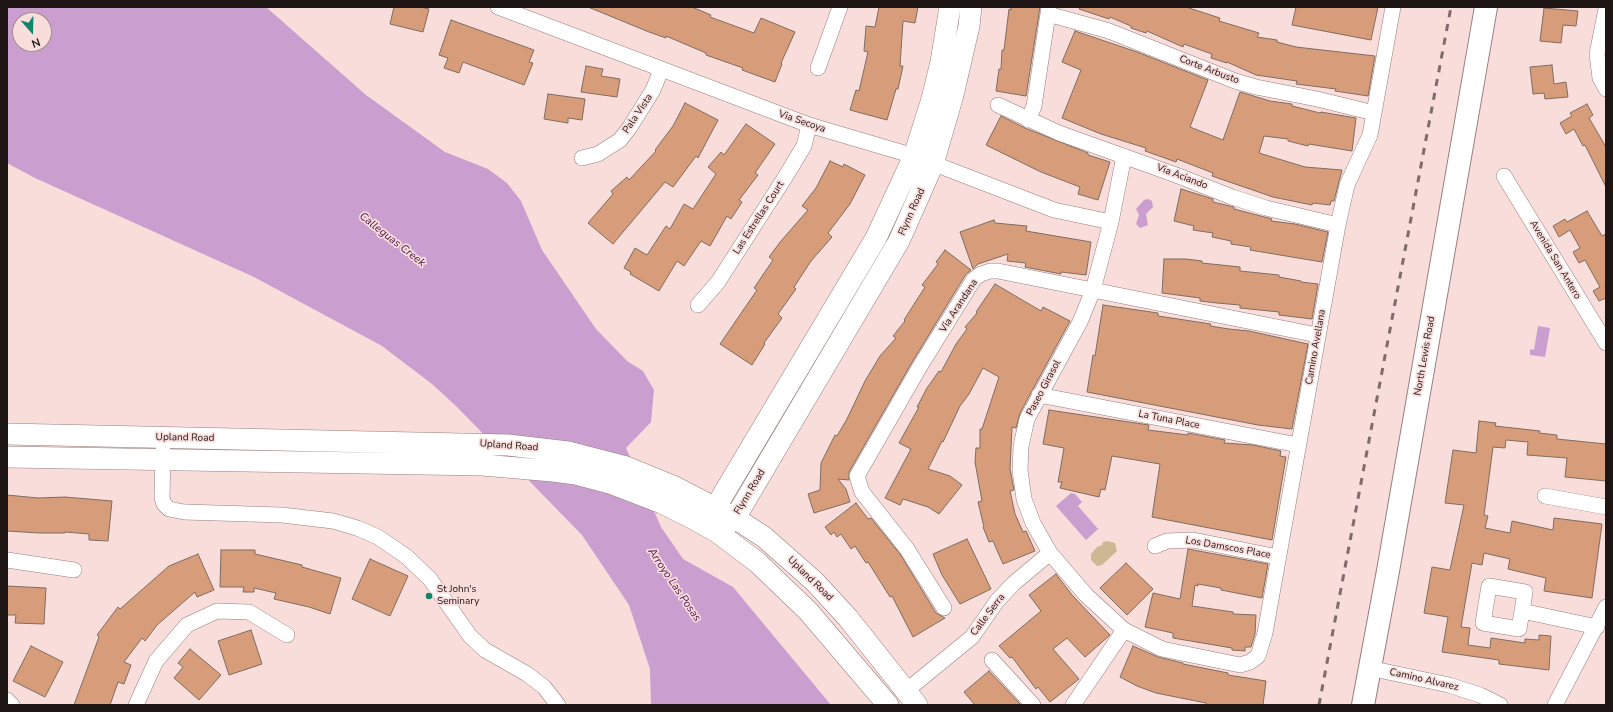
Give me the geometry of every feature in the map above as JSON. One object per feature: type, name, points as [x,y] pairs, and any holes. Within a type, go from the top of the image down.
[{"type":"main road","points":[[717,532],[715,508],[876,238],[914,156],[939,69],[950,7]]},
{"type":"main road","name":"Flynn Road","points":[[717,532],[735,518],[899,241],[933,164],[953,95],[969,26],[971,7]]},
{"type":"main road","name":"North Lewis Road","points":[[1363,705],[1388,571],[1486,7]]},
{"type":"main road","name":"Upland Road","points":[[7,434],[516,446],[568,452],[626,467],[654,478],[735,518],[764,537],[815,582],[848,618],[912,698]]},
{"type":"main road","name":"Upland Road","points":[[7,457],[482,465],[524,467],[576,474],[610,483],[662,503],[717,532],[757,562],[804,606],[888,705]]},
{"type":"street","name":"Via Secoya","points":[[498,7],[808,125],[914,156],[1054,210],[1111,222]]},
{"type":"street","points":[[818,68],[840,7]]},
{"type":"street","name":"Camino Avellana","points":[[1225,662],[1240,665],[1250,662],[1258,656],[1265,633],[1338,224],[1347,185],[1370,135],[1393,7]]},
{"type":"street","points":[[1606,9],[1597,54],[1600,78],[1606,89]]},
{"type":"street","points":[[1028,120],[1034,106],[1048,10]]},
{"type":"street","name":"Corte Arbusto","points":[[1048,10],[1109,31],[1235,81],[1374,113]]},
{"type":"street","name":"Pala Vista","points":[[582,158],[598,154],[620,140],[653,90],[661,70]]},
{"type":"street","name":"Via Aciando","points":[[998,105],[1059,133],[1266,208],[1338,224]]},
{"type":"street","name":"Las Estrellas Court","points":[[698,305],[718,282],[784,179],[804,146],[808,125]]},
{"type":"street","name":"Paseo Girasol","points":[[1124,156],[1111,222],[1093,290],[1080,322],[1027,419],[1021,446],[1020,470],[1024,499],[1033,523],[1050,553],[1086,595],[1124,630],[1162,649],[1225,662]]},
{"type":"street","name":"Avenida San Antero","points":[[1504,176],[1606,343]]},
{"type":"street","name":"Via Arandana","points":[[944,608],[907,549],[862,492],[857,476],[919,368],[974,279],[990,271],[998,271],[1317,335]]},
{"type":"street","name":"La Tuna Place","points":[[1039,395],[1298,445]]},
{"type":"street","points":[[164,437],[162,498],[164,504],[169,508],[184,512],[282,515],[333,521],[357,528],[378,537],[407,557],[430,579],[447,600],[457,618],[470,636],[485,650],[527,674],[544,687],[558,705]]},
{"type":"street","points":[[1545,496],[1606,506]]},
{"type":"street","name":"Los Damscos Place","points":[[1155,546],[1167,540],[1193,540],[1278,557]]},
{"type":"street","name":"Calle Serra","points":[[912,698],[972,637],[997,601],[1014,583],[1050,553]]},
{"type":"street","points":[[7,560],[74,570]]},
{"type":"street","points":[[1555,705],[1606,608]]},
{"type":"street","points":[[136,705],[156,661],[187,625],[218,611],[250,612],[287,635]]},
{"type":"street","points":[[1522,611],[1597,627]]},
{"type":"street","points":[[1073,705],[1124,630]]},
{"type":"street","points":[[992,660],[1033,705]]},
{"type":"street","name":"Camino Alvarez","points":[[1369,668],[1449,685],[1480,695],[1500,705]]},
{"type":"street","points":[[7,700],[12,705]]},
{"type":"shaded area","points":[[1107,541],[1115,543],[1117,551],[1102,565],[1097,566],[1091,560],[1091,554],[1097,547],[1102,545],[1103,542]]},
{"type":"water","points":[[7,7],[266,7],[366,95],[445,152],[488,169],[507,183],[521,201],[542,250],[596,329],[627,361],[643,371],[654,390],[651,422],[626,448],[661,527],[683,559],[733,587],[831,705],[651,705],[650,669],[629,605],[582,535],[457,407],[432,384],[382,346],[254,277],[35,178],[7,163]]},
{"type":"water","points":[[1148,199],[1152,201],[1153,207],[1146,214],[1148,225],[1140,228],[1136,224],[1139,215],[1136,209],[1144,200]]},
{"type":"water","points":[[1538,326],[1550,328],[1545,357],[1530,355],[1530,349],[1534,350]]},
{"type":"water","points":[[1071,493],[1075,494],[1082,502],[1078,506],[1098,529],[1086,540],[1056,506]]},
{"type":"building","points":[[394,7],[420,7],[429,9],[423,32],[390,24]]},
{"type":"building","points":[[588,7],[692,7],[711,15],[710,17],[754,33],[761,18],[795,32],[781,63],[782,64],[775,82],[742,70],[743,68],[706,55],[706,53],[666,36],[666,38],[649,32]]},
{"type":"building","points":[[879,7],[918,7],[915,23],[903,21],[900,66],[903,66],[898,89],[896,89],[887,120],[850,110],[856,90],[859,91],[868,52],[864,51],[866,26],[875,27]]},
{"type":"building","points":[[1011,7],[1040,7],[1026,96],[996,91],[999,69],[1001,69],[1002,50],[1004,50],[1009,9],[1011,10]]},
{"type":"building","points":[[1080,7],[1186,7],[1220,18],[1219,21],[1259,33],[1257,37],[1277,40],[1277,42],[1296,47],[1375,56],[1368,96],[1335,91],[1336,89],[1296,84],[1297,81],[1256,75],[1227,62],[1211,58],[1212,54],[1184,44],[1183,47],[1147,31],[1146,33],[1131,28],[1131,26],[1110,17],[1109,19],[1079,9]]},
{"type":"building","points":[[1296,7],[1378,7],[1371,40],[1292,25]]},
{"type":"building","points":[[1544,8],[1578,11],[1576,26],[1563,25],[1561,43],[1540,41]]},
{"type":"building","points":[[451,20],[534,50],[529,62],[533,63],[524,85],[463,62],[459,73],[444,68],[448,58],[439,55]]},
{"type":"building","points":[[1075,31],[1137,52],[1208,80],[1190,127],[1223,140],[1240,92],[1270,101],[1292,104],[1292,106],[1320,113],[1356,118],[1352,151],[1309,144],[1308,146],[1288,141],[1288,139],[1264,136],[1259,153],[1305,167],[1342,170],[1334,201],[1331,201],[1330,205],[1313,203],[1312,205],[1273,197],[1212,176],[1213,173],[1177,159],[1176,162],[1145,151],[1146,148],[1101,134],[1062,118],[1081,70],[1062,62]]},
{"type":"building","points":[[1552,65],[1554,84],[1566,82],[1568,97],[1545,99],[1544,93],[1533,94],[1530,67]]},
{"type":"building","points":[[586,66],[603,69],[601,76],[620,79],[617,97],[581,92]]},
{"type":"building","points":[[548,94],[585,99],[582,120],[568,118],[568,123],[544,119]]},
{"type":"building","points":[[685,103],[718,120],[698,158],[696,156],[673,187],[665,182],[613,244],[588,223],[613,194],[611,191],[627,177],[629,180],[656,151],[655,150],[673,126]]},
{"type":"building","points":[[1587,104],[1593,115],[1589,118],[1606,147],[1606,187],[1585,145],[1583,146],[1574,129],[1566,134],[1560,123],[1572,116],[1570,113]]},
{"type":"building","points":[[1001,116],[1025,128],[1088,153],[1088,155],[1110,162],[1098,200],[1078,194],[1080,187],[1041,172],[986,145]]},
{"type":"building","points":[[746,124],[775,144],[755,173],[758,175],[739,200],[742,202],[731,219],[727,216],[710,246],[701,241],[684,266],[677,261],[659,291],[630,274],[631,272],[624,268],[635,248],[647,255],[666,226],[670,229],[684,204],[693,209],[716,174],[708,167],[721,152],[724,155]]},
{"type":"building","points":[[830,161],[843,167],[844,164],[865,175],[850,204],[828,233],[832,237],[811,261],[794,287],[796,289],[778,314],[782,318],[764,343],[765,344],[752,365],[720,344],[757,290],[754,288],[773,260],[769,257],[808,210],[802,206],[816,188]]},
{"type":"building","points":[[1181,189],[1213,199],[1213,202],[1234,207],[1234,209],[1272,219],[1271,221],[1295,224],[1328,232],[1322,262],[1250,250],[1251,247],[1231,244],[1231,241],[1212,237],[1213,233],[1193,230],[1194,226],[1174,221]]},
{"type":"building","points":[[1587,211],[1602,236],[1606,234],[1606,298],[1599,301],[1593,291],[1600,287],[1585,260],[1579,263],[1573,252],[1580,248],[1570,230],[1559,237],[1553,226],[1565,219],[1567,222]]},
{"type":"building","points":[[994,220],[995,223],[1027,226],[1026,231],[1091,242],[1086,275],[1061,272],[1061,274],[1025,267],[1026,263],[1007,261],[1008,254],[978,264],[973,269],[960,232]]},
{"type":"building","points":[[945,250],[971,270],[966,274],[911,364],[849,472],[849,480],[838,479],[846,489],[850,502],[814,513],[808,494],[820,490],[821,463],[835,435],[837,436],[847,419],[865,381],[880,356],[896,338],[893,336],[905,321],[904,320],[925,287],[922,285],[938,264],[936,262]]},
{"type":"building","points":[[1164,259],[1186,259],[1202,261],[1202,263],[1240,267],[1240,271],[1279,275],[1279,277],[1318,284],[1312,319],[1279,315],[1279,312],[1240,308],[1240,305],[1200,301],[1200,298],[1162,293]]},
{"type":"building","points":[[995,284],[1041,311],[1043,307],[1070,321],[1020,413],[1016,428],[1012,427],[1010,469],[1014,490],[1010,491],[1015,514],[1023,532],[1026,531],[1035,551],[1003,564],[993,541],[989,542],[983,527],[978,502],[982,501],[975,462],[976,448],[980,448],[980,429],[982,429],[999,377],[983,368],[969,394],[960,406],[928,469],[950,476],[962,485],[939,514],[928,507],[903,499],[900,505],[885,498],[911,449],[899,443],[919,407],[917,407],[927,388],[939,371],[941,372],[956,344],[967,329],[965,327],[977,313],[976,312]]},
{"type":"building","points":[[1103,305],[1158,313],[1158,316],[1211,324],[1210,326],[1249,331],[1308,344],[1292,429],[1258,425],[1087,392],[1093,355],[1095,356]]},
{"type":"building","points":[[1049,410],[1149,425],[1148,430],[1188,435],[1188,433],[1225,440],[1224,443],[1253,445],[1281,451],[1280,456],[1286,457],[1272,540],[1152,517],[1160,464],[1112,456],[1105,490],[1101,489],[1099,497],[1060,488],[1062,482],[1058,482],[1064,448],[1043,444]]},
{"type":"building","points":[[1479,421],[1496,423],[1495,426],[1540,431],[1539,433],[1557,435],[1557,439],[1606,444],[1606,481],[1565,477],[1567,458],[1527,455],[1528,442],[1506,440],[1505,448],[1493,447],[1484,515],[1488,516],[1485,528],[1510,533],[1512,521],[1553,530],[1554,518],[1602,524],[1592,598],[1544,591],[1546,578],[1508,569],[1510,559],[1484,553],[1482,565],[1472,563],[1461,627],[1470,628],[1468,645],[1490,648],[1491,638],[1525,643],[1525,639],[1539,640],[1539,635],[1551,636],[1549,670],[1499,664],[1499,660],[1442,652],[1448,617],[1424,613],[1432,567],[1450,570],[1464,505],[1445,503],[1453,450],[1476,453]]},
{"type":"building","points":[[7,495],[38,498],[65,497],[112,501],[108,541],[89,540],[89,534],[7,531]]},
{"type":"building","points":[[856,503],[868,519],[871,518],[900,554],[936,613],[945,618],[913,637],[892,596],[890,597],[868,562],[866,563],[855,546],[851,549],[841,534],[837,537],[834,532],[831,535],[825,527]]},
{"type":"building","points":[[967,539],[991,589],[960,604],[942,575],[933,554]]},
{"type":"building","points":[[1188,549],[1268,564],[1262,598],[1221,590],[1221,588],[1198,584],[1198,586],[1195,585],[1192,606],[1233,612],[1233,614],[1256,615],[1255,634],[1251,647],[1245,647],[1245,651],[1232,650],[1232,648],[1173,638],[1173,633],[1145,627],[1153,593],[1180,599]]},
{"type":"building","points":[[221,550],[255,550],[255,554],[302,565],[302,567],[341,578],[330,614],[309,607],[274,599],[276,593],[254,588],[254,592],[243,592],[244,587],[220,587]]},
{"type":"building","points":[[198,554],[214,590],[197,597],[195,592],[157,625],[145,641],[142,638],[124,662],[131,665],[124,684],[118,682],[110,705],[74,705],[99,637],[97,635],[118,607],[120,609],[169,566]]},
{"type":"building","points":[[370,559],[408,576],[390,616],[352,599]]},
{"type":"building","points":[[1126,563],[1153,589],[1127,615],[1100,588]]},
{"type":"building","points":[[1056,574],[1072,595],[1110,635],[1085,657],[1067,638],[1053,649],[1079,679],[1050,702],[1038,687],[1036,689],[1012,657],[1010,658],[999,646],[1041,611],[1029,595]]},
{"type":"building","points":[[7,586],[46,588],[44,624],[15,623],[16,615],[7,615]]},
{"type":"building","points":[[251,630],[262,664],[229,675],[218,641]]},
{"type":"building","points":[[31,646],[63,662],[45,697],[13,681]]},
{"type":"building","points":[[1133,646],[1158,657],[1183,664],[1228,673],[1228,675],[1266,681],[1263,705],[1206,705],[1206,703],[1156,693],[1137,686],[1120,677]]},
{"type":"building","points":[[190,649],[221,675],[199,700],[174,678],[183,667],[178,663]]},
{"type":"building","points":[[989,671],[1021,705],[975,705],[964,692]]},
{"type":"railway","points":[[1319,705],[1451,7]]},
{"type":"place","name":"St John's Seminary","points":[[429,596]]},
{"type":"water label","name":"Calleguas Creek","points":[[392,240]]},
{"type":"water label","name":"Arroyo Las Posas","points":[[674,585]]}]
